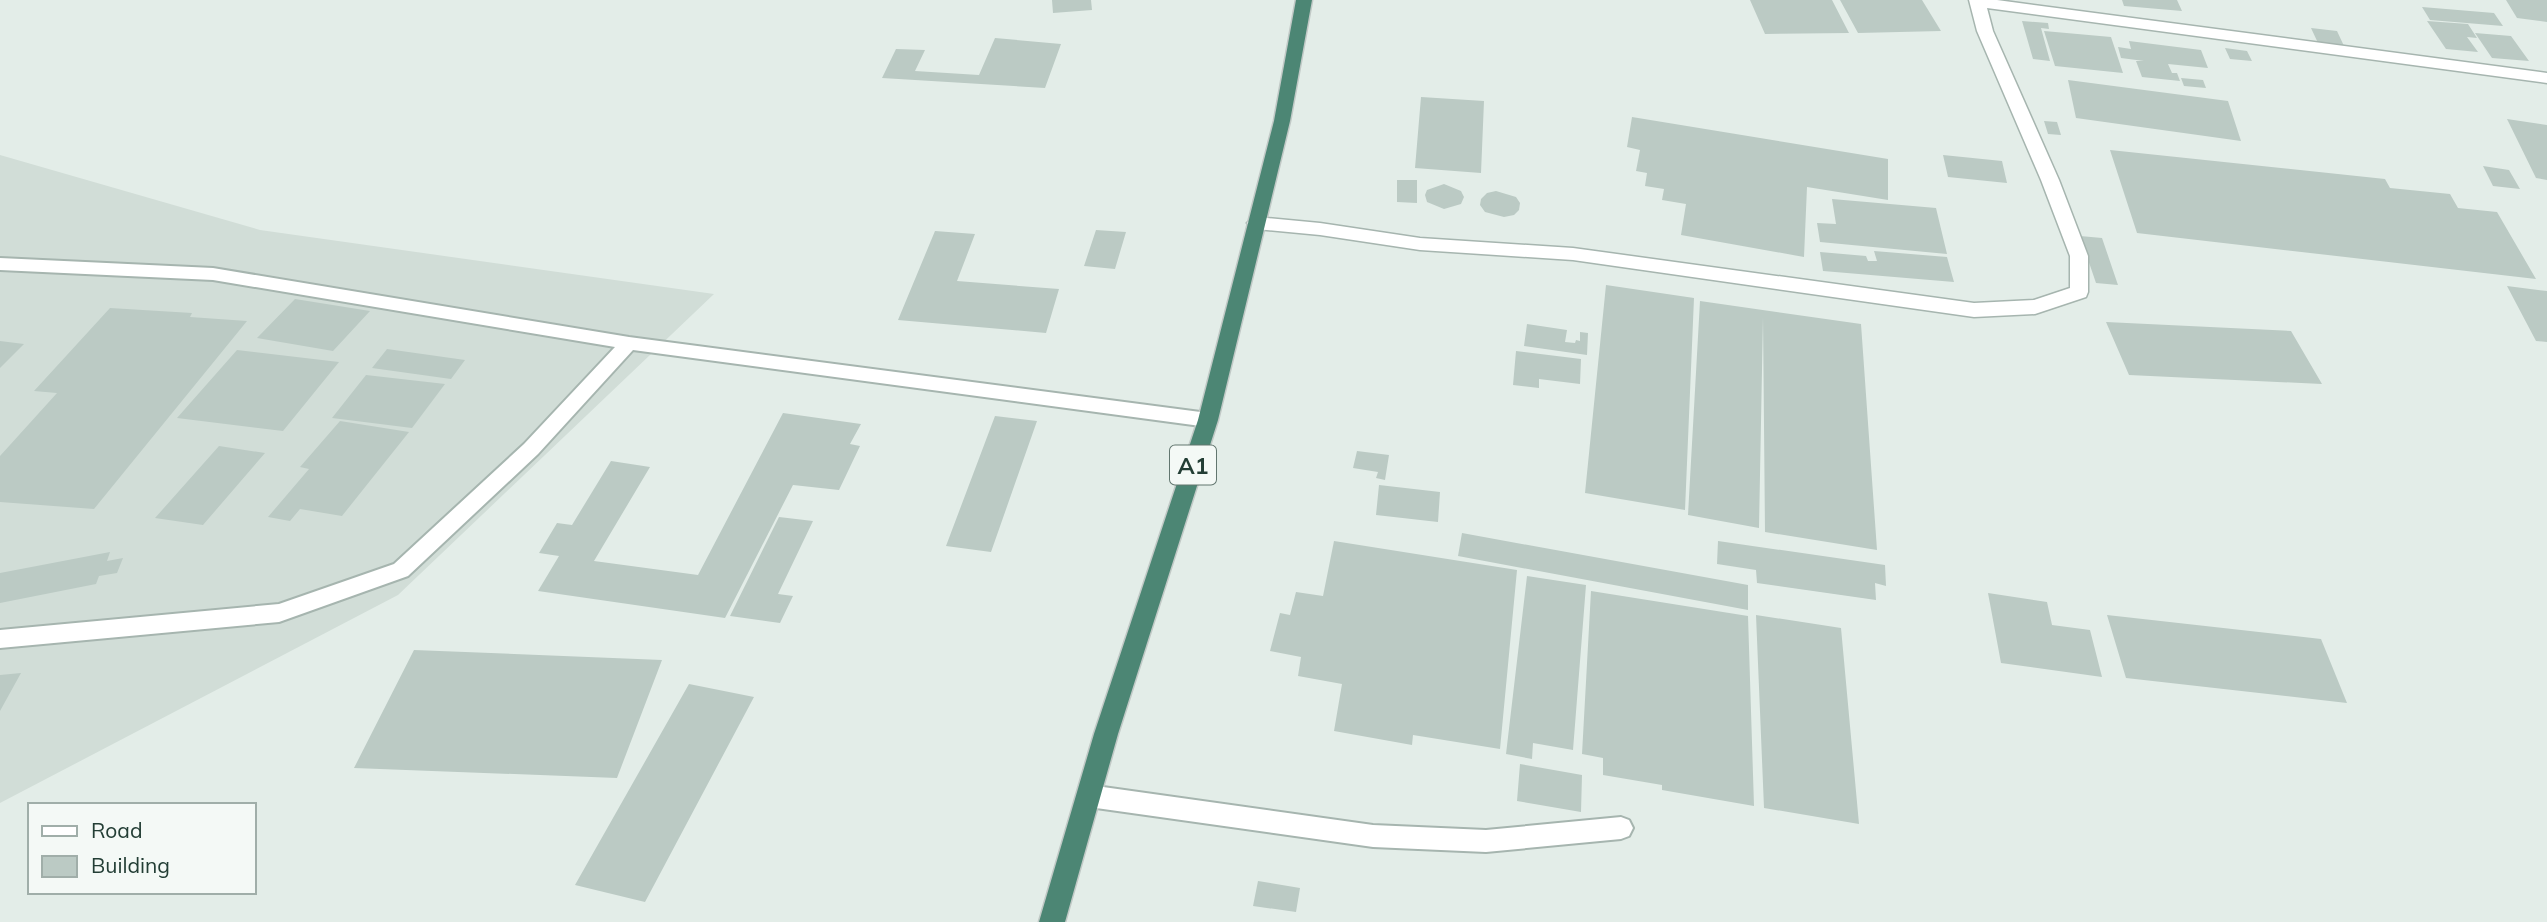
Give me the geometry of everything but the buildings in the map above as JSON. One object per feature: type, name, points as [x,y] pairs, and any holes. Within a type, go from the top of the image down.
[{"type":"highway","name":"A1","points":[[1052,922],[1208,420],[1282,121],[1304,0]]},
{"type":"street","points":[[1256,223],[1320,229],[1420,244],[1573,254],[1974,310],[2035,307],[2079,292],[2079,256],[2050,180],[1985,31],[1978,1],[2547,78]]},
{"type":"lane","points":[[0,264],[213,274],[629,344],[1208,420]]},
{"type":"lane","points":[[0,639],[279,612],[401,570],[531,449],[629,344]]},
{"type":"lane","points":[[1089,796],[1373,836],[1486,841],[1621,828]]},
{"type":"shaded area","points":[[0,155],[260,230],[714,294],[398,595],[0,803]]}]
